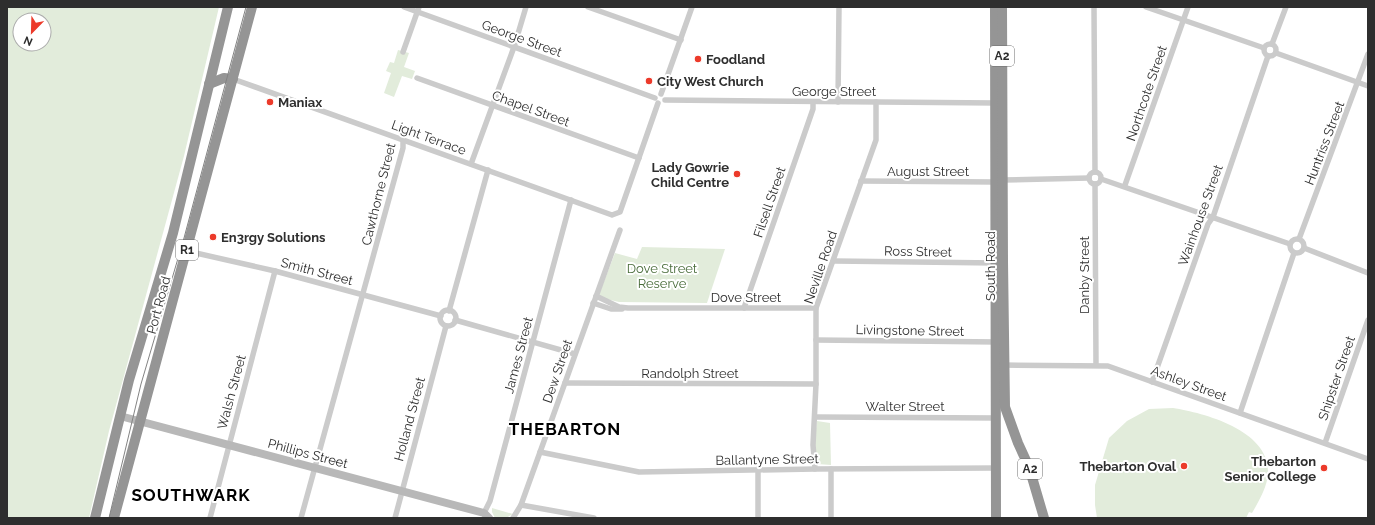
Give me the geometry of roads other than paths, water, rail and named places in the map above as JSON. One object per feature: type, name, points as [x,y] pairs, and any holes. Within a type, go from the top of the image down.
[{"type":"highway","name":"Port Road","points":[[95,518],[120,416],[172,233],[228,7]]},
{"type":"highway","name":"Port Road","points":[[114,518],[252,7]]},
{"type":"highway","name":"South Road","points":[[995,7],[998,104],[1000,365],[1005,407],[1018,443],[1029,467],[1044,518]]},
{"type":"highway","name":"South Road","points":[[998,104],[1002,7]]},
{"type":"highway","points":[[209,84],[224,78],[233,79]]},
{"type":"highway","name":"South Road","points":[[996,518],[996,418],[1000,365]]},
{"type":"street","name":"George Street","points":[[404,7],[419,10],[514,47],[655,98]]},
{"type":"street","points":[[472,164],[514,47],[526,7]]},
{"type":"street","points":[[588,7],[681,40]]},
{"type":"street","points":[[661,94],[692,7]]},
{"type":"street","points":[[838,102],[839,7]]},
{"type":"street","points":[[1094,7],[1095,172]]},
{"type":"street","points":[[1146,7],[1264,48]]},
{"type":"street","name":"Northcote Street","points":[[1125,185],[1188,7]]},
{"type":"street","points":[[1272,44],[1286,7]]},
{"type":"street","points":[[403,52],[419,10]]},
{"type":"street","points":[[1264,48],[1266,45],[1272,44]]},
{"type":"street","points":[[1272,44],[1275,46],[1276,53]]},
{"type":"street","points":[[1264,48],[1265,54],[1268,56],[1276,53],[1368,86]]},
{"type":"street","name":"Huntriss Street","points":[[1299,239],[1368,54]]},
{"type":"street","name":"Wainhouse Street","points":[[1152,382],[1208,224],[1213,217],[1268,56]]},
{"type":"street","name":"Chapel Street","points":[[417,78],[639,158]]},
{"type":"street","name":"Light Terrace","points":[[233,79],[612,215],[620,212],[639,158]]},
{"type":"street","points":[[639,158],[658,104],[655,98],[656,95],[661,94]]},
{"type":"street","points":[[658,104],[662,104],[665,100],[661,94]]},
{"type":"street","name":"George Street","points":[[665,100],[998,104]]},
{"type":"street","name":"Filsell Street","points":[[744,308],[813,109],[813,102]]},
{"type":"street","name":"Neville Road","points":[[815,468],[813,445],[816,384],[816,308],[876,140],[876,102]]},
{"type":"street","name":"Cawthorne Street","points":[[301,518],[403,148],[403,139]]},
{"type":"street","points":[[449,311],[488,170]]},
{"type":"street","points":[[1095,172],[1090,174],[1088,178],[1091,183],[1095,184],[1100,182],[1101,178]]},
{"type":"street","points":[[1095,172],[1099,173],[1101,178],[1125,185],[1290,244]]},
{"type":"street","name":"August Street","points":[[861,181],[998,181],[1088,178]]},
{"type":"street","name":"Danby Street","points":[[1095,184],[1096,365]]},
{"type":"street","name":"James Street","points":[[486,516],[571,200]]},
{"type":"street","name":"Dew Street","points":[[513,518],[521,505],[620,230]]},
{"type":"street","points":[[1290,244],[1295,239],[1299,239],[1302,241],[1304,248]]},
{"type":"street","points":[[1290,244],[1290,248],[1294,253]]},
{"type":"street","points":[[1294,253],[1299,253],[1304,248]]},
{"type":"street","points":[[1304,248],[1368,273]]},
{"type":"street","name":"Smith Street","points":[[187,251],[274,271],[440,316]]},
{"type":"street","points":[[1240,413],[1294,253]]},
{"type":"street","name":"Ross Street","points":[[834,261],[999,262]]},
{"type":"street","name":"Walsh Street","points":[[210,518],[274,271]]},
{"type":"street","name":"Dove Street","points":[[596,296],[619,307],[628,308]]},
{"type":"street","name":"Dove Street","points":[[593,303],[611,309],[816,308]]},
{"type":"street","points":[[449,311],[455,316],[455,320],[454,324],[446,326],[440,320],[440,316],[442,313],[449,311]]},
{"type":"street","points":[[455,320],[575,354]]},
{"type":"street","name":"Shipster Street","points":[[1325,443],[1368,320]]},
{"type":"street","name":"Holland Street","points":[[394,518],[446,326]]},
{"type":"street","name":"Livingstone Street","points":[[816,340],[999,342]]},
{"type":"street","name":"Ashley Street","points":[[1000,365],[1108,366],[1368,459]]},
{"type":"street","name":"Randolph Street","points":[[565,384],[816,384]]},
{"type":"street","name":"Phillips Street","points":[[120,416],[402,490],[486,516]]},
{"type":"street","name":"Walter Street","points":[[815,416],[996,418]]},
{"type":"street","name":"Ballantyne Street","points":[[540,452],[639,472],[815,468],[996,468]]},
{"type":"street","points":[[758,469],[758,518]]},
{"type":"street","points":[[831,469],[831,518]]},
{"type":"street","points":[[521,505],[594,518]]},
{"type":"tram line","points":[[109,518],[141,384],[184,238],[246,7]]},
{"type":"place","name":"Foodland","points":[[698,59]]},
{"type":"place","name":"City West Church","points":[[649,81]]},
{"type":"place","name":"Maniax","points":[[270,102]]},
{"type":"place","name":"Lady Gowrie Child Centre","points":[[737,174]]},
{"type":"place","name":"En3rgy Solutions","points":[[213,237]]},
{"type":"place","name":"Thebarton Oval","points":[[1184,466]]},
{"type":"place","name":"Thebarton Senior College","points":[[1324,468]]},
{"type":"district","name":"THEBARTON","points":[[565,429]]},
{"type":"district","name":"SOUTHWARK","points":[[191,495]]},
{"type":"park label","name":"Dove Street Reserve","points":[[662,276]]}]
